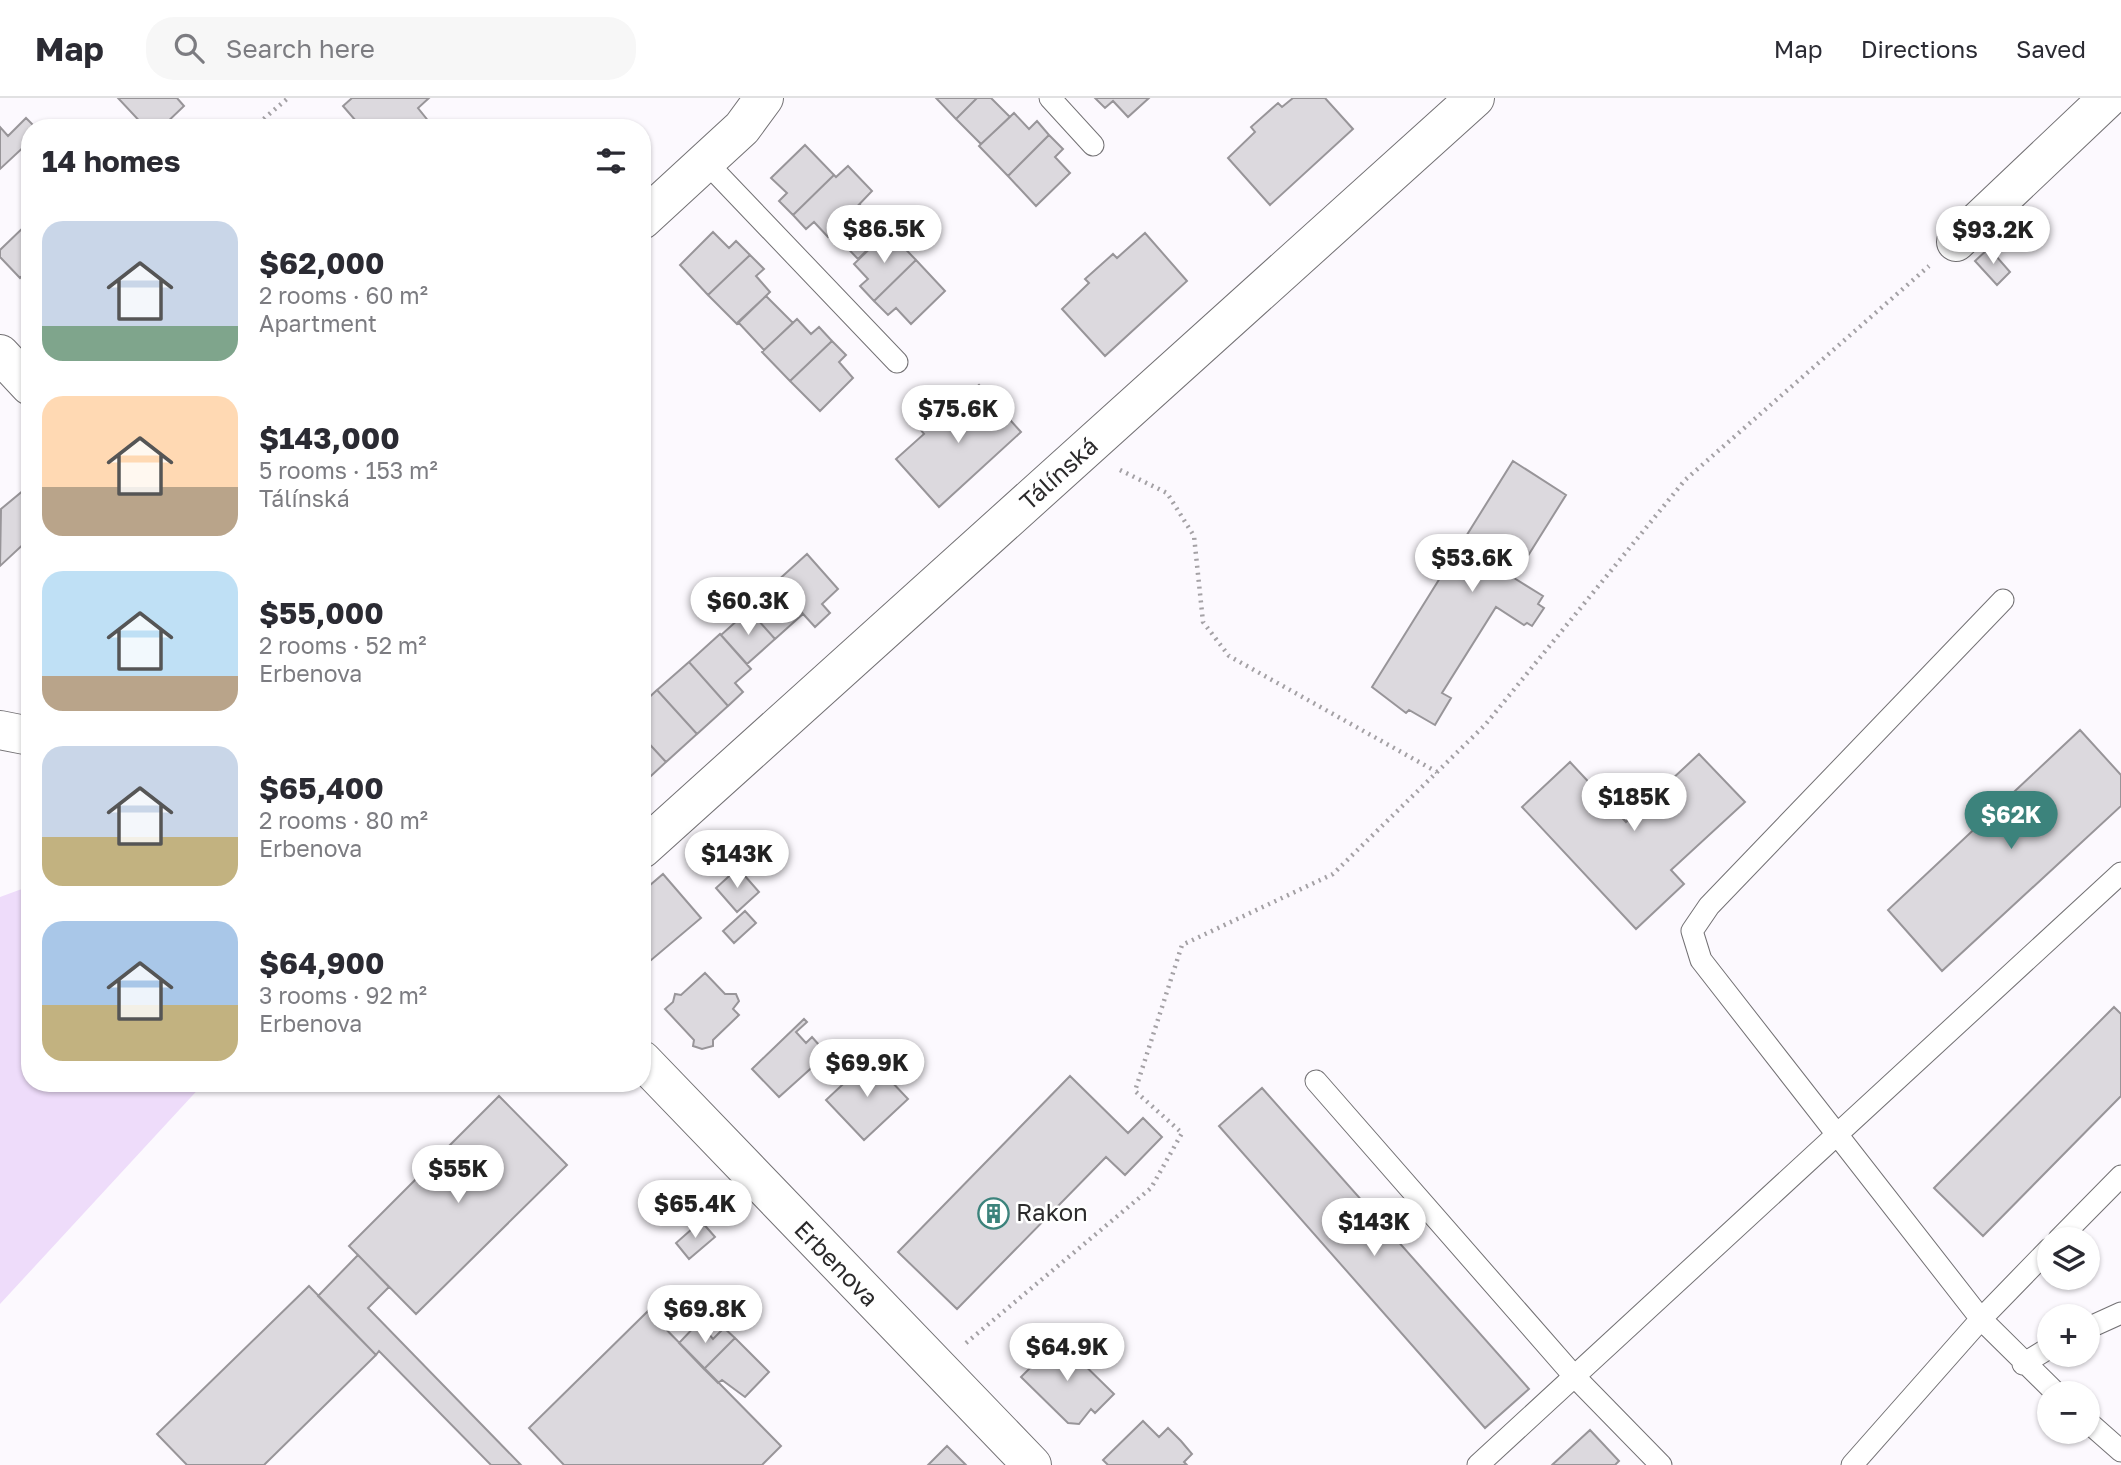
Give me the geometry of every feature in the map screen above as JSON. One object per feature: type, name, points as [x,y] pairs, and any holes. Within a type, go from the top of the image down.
[{"type":"street","points":[[651,212],[742,128],[764,98]]},
{"type":"street","name":"Tálínská","points":[[651,841],[1475,98]]},
{"type":"street","points":[[1956,242],[2108,98]]},
{"type":"street","points":[[0,354],[21,376]]},
{"type":"street","points":[[0,730],[21,734]]},
{"type":"street","name":"Erbenova","points":[[651,1069],[1032,1465]]},
{"type":"lane","points":[[1050,98],[1093,145]]},
{"type":"lane","points":[[706,162],[897,362]]},
{"type":"lane","points":[[2003,600],[1709,906],[1692,931],[1701,960],[1835,1136],[1981,1319],[2042,1381]]},
{"type":"lane","points":[[1478,1465],[2121,873]]},
{"type":"lane","points":[[1316,1081],[1574,1376],[1661,1465]]},
{"type":"lane","points":[[2071,1227],[2121,1176]]},
{"type":"lane","points":[[1852,1465],[1981,1319],[2037,1261]]},
{"type":"lane","points":[[2100,1323],[2121,1313]]},
{"type":"lane","points":[[2023,1364],[2037,1355]]},
{"type":"lane","points":[[2100,1433],[2121,1451]]},
{"type":"path","points":[[264,119],[288,98]]},
{"type":"path","points":[[936,1368],[1151,1188],[1182,1133],[1135,1091],[1182,945],[1333,874],[1485,725],[1685,480],[1956,242]]},
{"type":"path","points":[[1073,461],[1125,471],[1167,493],[1194,536],[1203,622],[1229,656],[1437,772]]},
{"type":"shaded area","points":[[21,889],[21,1092],[196,1092],[0,1304],[0,897]]},
{"type":"building","points":[[118,98],[177,98],[184,106],[170,119],[138,119]]},
{"type":"building","points":[[352,98],[429,98],[418,108],[427,119],[354,119],[343,106]]},
{"type":"building","points":[[936,98],[977,98],[956,119]]},
{"type":"building","points":[[977,98],[991,98],[1010,117],[981,144],[956,119]]},
{"type":"building","points":[[1095,98],[1149,98],[1128,117],[1113,101],[1105,108]]},
{"type":"building","points":[[1293,98],[1325,98],[1353,129],[1270,205],[1228,158],[1255,132],[1251,127],[1278,103],[1282,107]]},
{"type":"building","points":[[1014,113],[1029,129],[1037,121],[1049,135],[1008,176],[979,146]]},
{"type":"building","points":[[21,123],[21,149],[0,169],[0,127],[8,136]]},
{"type":"building","points":[[1049,135],[1063,149],[1055,157],[1070,173],[1036,206],[1008,176]]},
{"type":"building","points":[[805,145],[834,175],[793,215],[779,201],[787,193],[771,178]]},
{"type":"building","points":[[848,166],[872,191],[828,237],[814,222],[806,229],[793,215],[834,175],[836,177]]},
{"type":"building","points":[[860,205],[886,232],[858,259],[832,232]]},
{"type":"building","points":[[21,230],[20,278],[0,257],[0,250]]},
{"type":"building","points":[[888,231],[916,260],[874,301],[860,286],[868,279],[854,264]]},
{"type":"building","points":[[713,232],[729,248],[736,241],[750,255],[708,295],[680,265]]},
{"type":"building","points":[[1145,233],[1187,281],[1105,356],[1062,309],[1089,283],[1085,279],[1113,254],[1117,258]]},
{"type":"building","points":[[1989,248],[2010,272],[1997,285],[1975,261]]},
{"type":"building","points":[[750,255],[764,269],[756,276],[770,292],[737,324],[708,295]]},
{"type":"building","points":[[916,260],[945,291],[911,324],[896,308],[888,315],[874,301]]},
{"type":"building","points":[[766,296],[793,323],[764,350],[738,322]]},
{"type":"building","points":[[797,319],[811,334],[819,327],[832,341],[790,381],[762,352]]},
{"type":"building","points":[[832,341],[846,355],[839,362],[853,378],[820,411],[790,381]]},
{"type":"building","points":[[979,385],[1021,432],[939,507],[896,459],[924,434],[920,429],[947,404],[951,409]]},
{"type":"building","points":[[1513,461],[1566,495],[1514,578],[1543,596],[1538,604],[1544,608],[1532,626],[1527,623],[1524,625],[1496,607],[1442,693],[1451,698],[1435,725],[1409,710],[1406,713],[1372,687]]},
{"type":"building","points":[[21,492],[21,546],[0,566],[1,509]]},
{"type":"building","points":[[807,554],[838,589],[822,604],[830,613],[815,627],[775,583]]},
{"type":"building","points":[[776,585],[803,614],[775,639],[749,610]]},
{"type":"building","points":[[749,610],[775,639],[747,664],[721,635]]},
{"type":"building","points":[[720,634],[751,669],[735,683],[743,692],[728,706],[689,662]]},
{"type":"building","points":[[689,662],[728,706],[697,734],[657,690]]},
{"type":"building","points":[[657,690],[697,734],[666,762],[651,746],[651,696]]},
{"type":"building","points":[[2080,730],[2121,775],[2121,806],[1942,971],[1888,910]]},
{"type":"building","points":[[651,746],[666,762],[651,776]]},
{"type":"building","points":[[1699,754],[1745,802],[1671,870],[1684,884],[1636,929],[1522,807],[1570,762],[1626,822]]},
{"type":"building","points":[[738,868],[759,892],[737,912],[716,888]]},
{"type":"building","points":[[663,874],[701,918],[651,960],[651,884]]},
{"type":"building","points":[[745,911],[756,923],[734,943],[723,931]]},
{"type":"building","points":[[705,973],[725,994],[736,994],[739,1001],[733,1009],[739,1015],[713,1040],[713,1046],[702,1049],[693,1046],[694,1040],[665,1009],[673,1002],[675,994],[681,995]]},
{"type":"building","points":[[2114,1007],[2121,1014],[2121,1096],[1983,1236],[1934,1188]]},
{"type":"building","points":[[804,1019],[807,1022],[796,1032],[806,1043],[812,1037],[827,1054],[779,1097],[752,1069]]},
{"type":"building","points":[[870,1059],[908,1099],[864,1140],[826,1100]]},
{"type":"building","name":"Rakon","points":[[1070,1076],[1128,1133],[1143,1118],[1162,1137],[1125,1175],[1106,1157],[957,1309],[898,1252]]},
{"type":"building","points":[[1262,1088],[1529,1389],[1485,1428],[1219,1126]]},
{"type":"building","points":[[499,1096],[567,1165],[416,1314],[349,1246]]},
{"type":"building","points":[[701,1221],[715,1237],[689,1259],[676,1243]]},
{"type":"building","points":[[358,1255],[389,1287],[368,1308],[521,1465],[491,1465],[379,1351],[376,1355],[318,1296]]},
{"type":"building","points":[[309,1286],[376,1355],[264,1465],[187,1465],[157,1434]]},
{"type":"building","points":[[648,1311],[781,1446],[762,1465],[564,1465],[529,1428]]},
{"type":"building","points":[[699,1322],[713,1339],[724,1328],[735,1338],[704,1369],[679,1343]]},
{"type":"building","points":[[1066,1332],[1072,1338],[1064,1345],[1114,1394],[1095,1413],[1091,1409],[1079,1424],[1068,1423],[1021,1377]]},
{"type":"building","points":[[735,1338],[769,1372],[745,1397],[722,1380],[718,1383],[704,1369]]},
{"type":"building","points":[[1143,1421],[1159,1437],[1168,1428],[1181,1441],[1192,1454],[1184,1462],[1187,1465],[1108,1465],[1103,1460]]},
{"type":"building","points":[[1590,1430],[1619,1461],[1615,1465],[1552,1465]]},
{"type":"building","points":[[947,1446],[966,1465],[928,1465]]},
{"type":"place","name":"Rakon","points":[[993,1213]]}]
